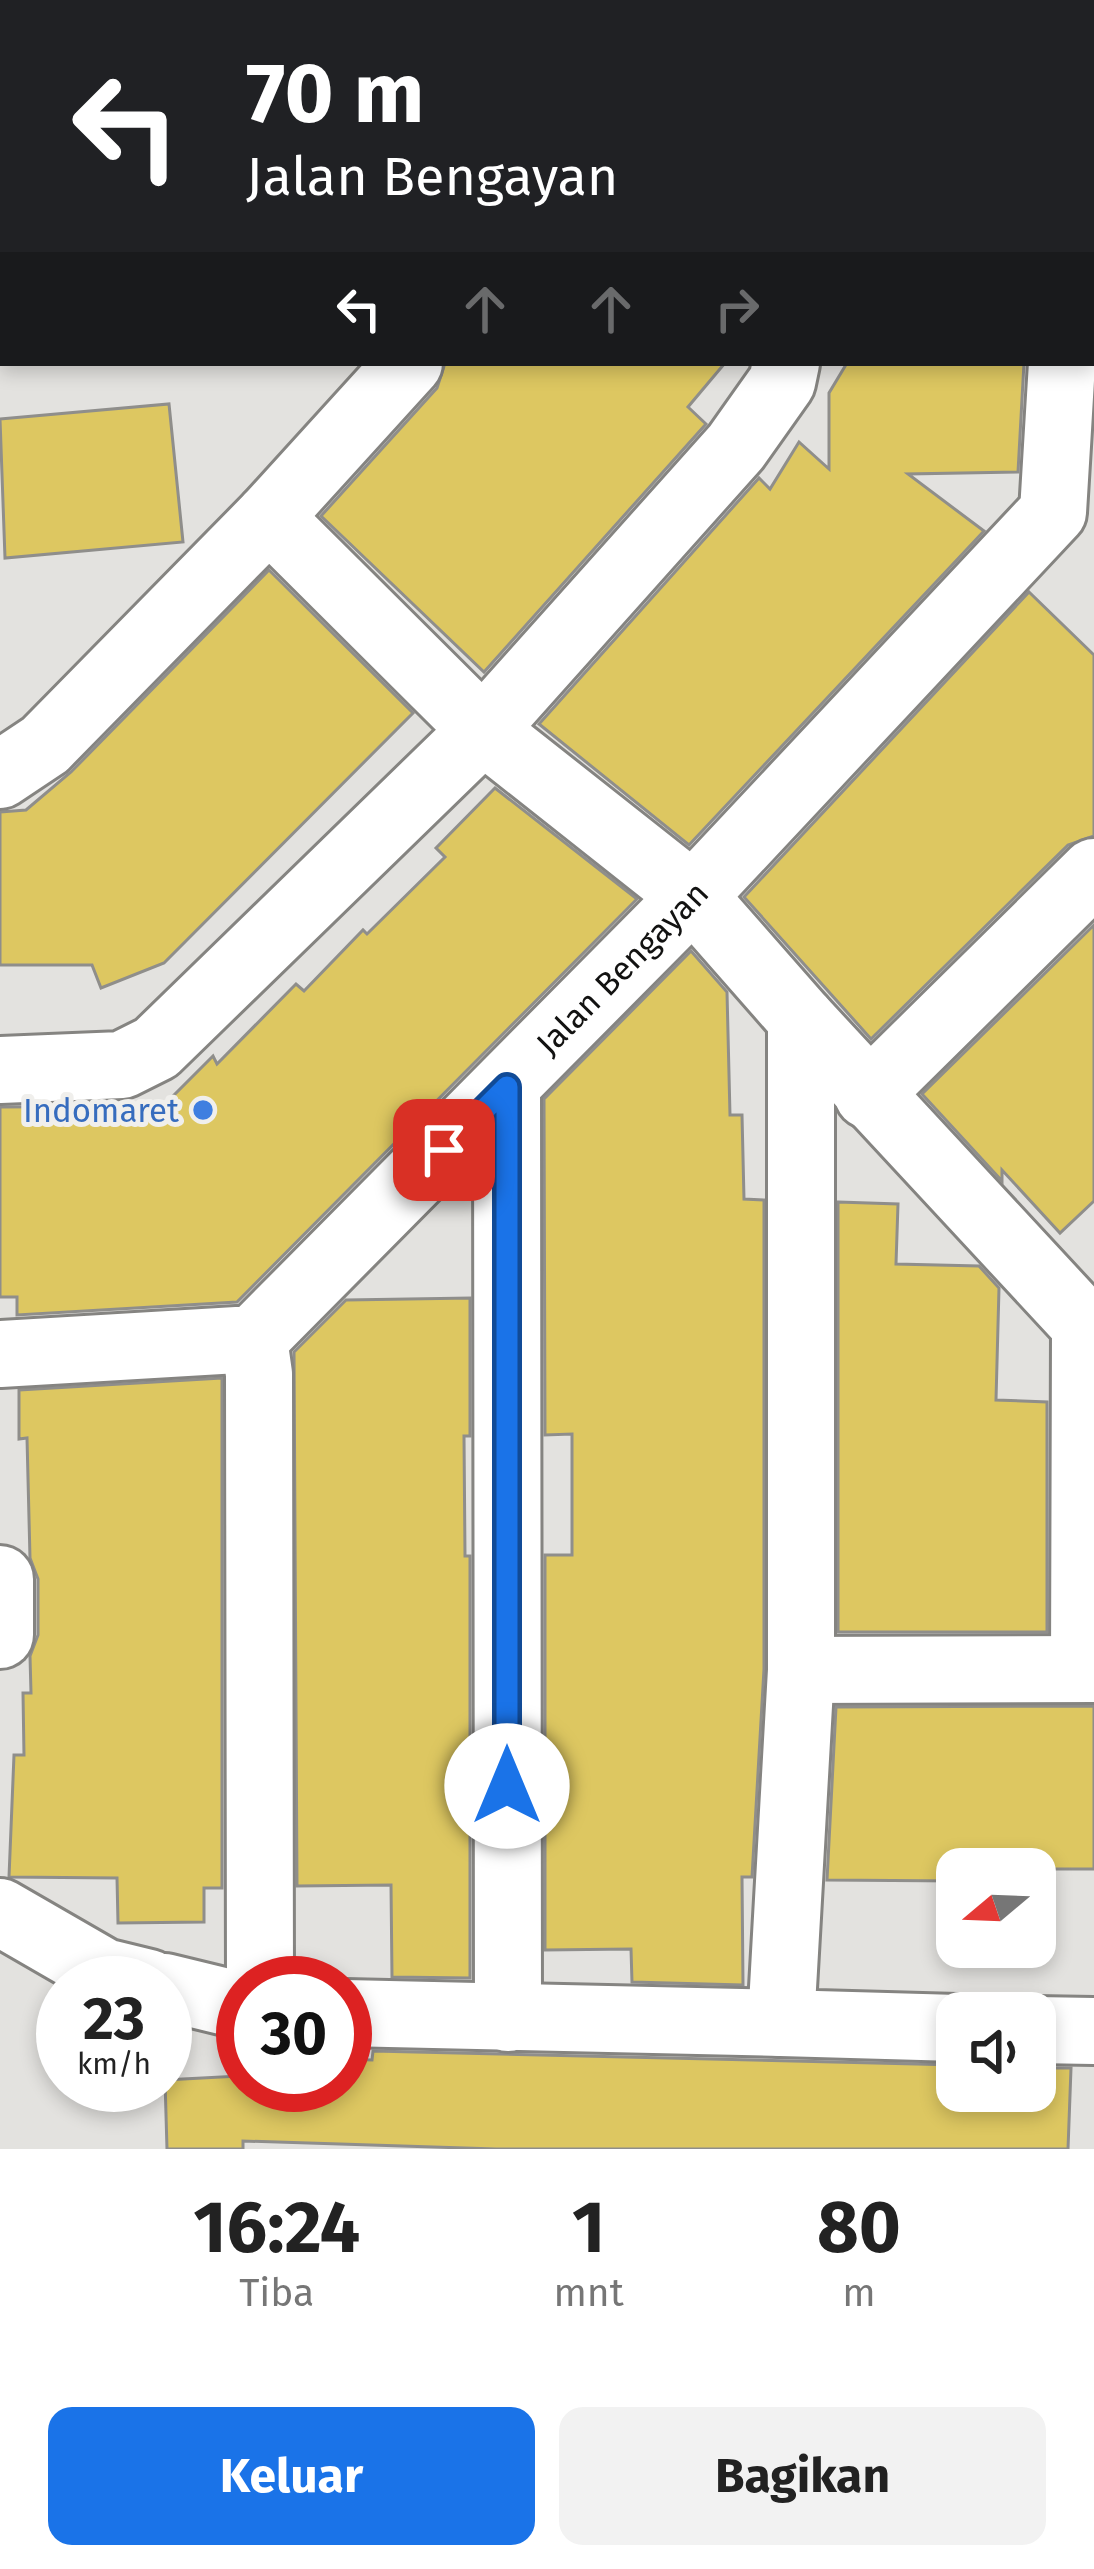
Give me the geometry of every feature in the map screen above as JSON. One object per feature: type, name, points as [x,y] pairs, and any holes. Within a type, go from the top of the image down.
[{"type":"street","points":[[0,775],[45,745],[269,517],[406,366]]},
{"type":"street","points":[[0,1070],[104,1067],[156,1048],[482,730],[736,447],[782,382],[786,366]]},
{"type":"street","name":"Jalan Bengayan","points":[[254,1340],[1074,513],[1062,366]]},
{"type":"street","points":[[269,517],[482,730],[693,896],[868,1095],[1091,1329],[1089,1669],[801,1670]]},
{"type":"street","points":[[868,1095],[1094,872]]},
{"type":"street","points":[[781,2023],[801,1670],[801,1019]]},
{"type":"street","points":[[507,1087],[508,2018]]},
{"type":"street","points":[[0,1354],[254,1340],[259,1374],[260,1956]]},
{"type":"street","points":[[0,1580],[0,1635]]},
{"type":"street","points":[[0,1912],[76,1956]]},
{"type":"street","points":[[372,2014],[936,2027]]},
{"type":"street","points":[[1056,2030],[1094,2031]]},
{"type":"building","points":[[444,366],[722,366],[688,407],[706,424],[484,672],[321,516],[437,388]]},
{"type":"building","points":[[845,366],[1024,366],[1018,472],[908,474],[984,531],[689,845],[539,724],[759,478],[770,489],[799,442],[829,469],[829,393]]},
{"type":"building","points":[[169,404],[183,542],[5,558],[0,419]]},
{"type":"building","points":[[269,570],[413,713],[164,963],[101,988],[92,965],[0,965],[0,812],[26,810],[71,772]]},
{"type":"building","points":[[1029,592],[1094,655],[1094,836],[1068,845],[871,1039],[744,897]]},
{"type":"building","points":[[495,788],[637,899],[237,1302],[17,1315],[17,1297],[0,1297],[0,1107],[163,1106],[213,1056],[217,1064],[296,984],[304,991],[363,930],[367,934],[445,857],[436,848]]},
{"type":"building","points":[[1094,925],[1094,1201],[1060,1233],[1002,1170],[1002,1181],[922,1094]]},
{"type":"building","points":[[691,951],[727,992],[730,1115],[742,1115],[744,1199],[764,1200],[764,1669],[752,1877],[742,1877],[743,1985],[632,1982],[631,1949],[545,1950],[545,1555],[572,1555],[572,1434],[545,1435],[544,1099]]},
{"type":"building","points":[[838,1202],[898,1204],[896,1264],[979,1266],[999,1288],[996,1400],[1047,1402],[1047,1632],[838,1632]]},
{"type":"building","points":[[470,1298],[470,1436],[464,1436],[465,1556],[470,1556],[470,1978],[392,1977],[391,1885],[297,1886],[294,1352],[346,1300]]},
{"type":"building","points":[[222,1378],[222,1888],[204,1888],[204,1922],[118,1923],[117,1878],[9,1877],[14,1755],[24,1755],[23,1693],[31,1693],[30,1656],[38,1635],[38,1579],[30,1558],[27,1438],[19,1439],[19,1390]]},
{"type":"building","points":[[1094,1706],[1094,1869],[1056,1869],[1056,1848],[936,1848],[936,1881],[827,1880],[836,1707]]},
{"type":"building","points":[[373,2051],[936,2064],[936,2112],[1056,2112],[1056,2068],[1071,2068],[1068,2149],[496,2149],[243,2141],[243,2149],[167,2149],[166,2112],[192,2112],[192,2079],[216,2077],[216,2112],[372,2112]]},
{"type":"place","name":"Indomaret","points":[[203,1110]]},
{"type":"route","points":[[444,1150],[507,1087],[507,1786]]}]
